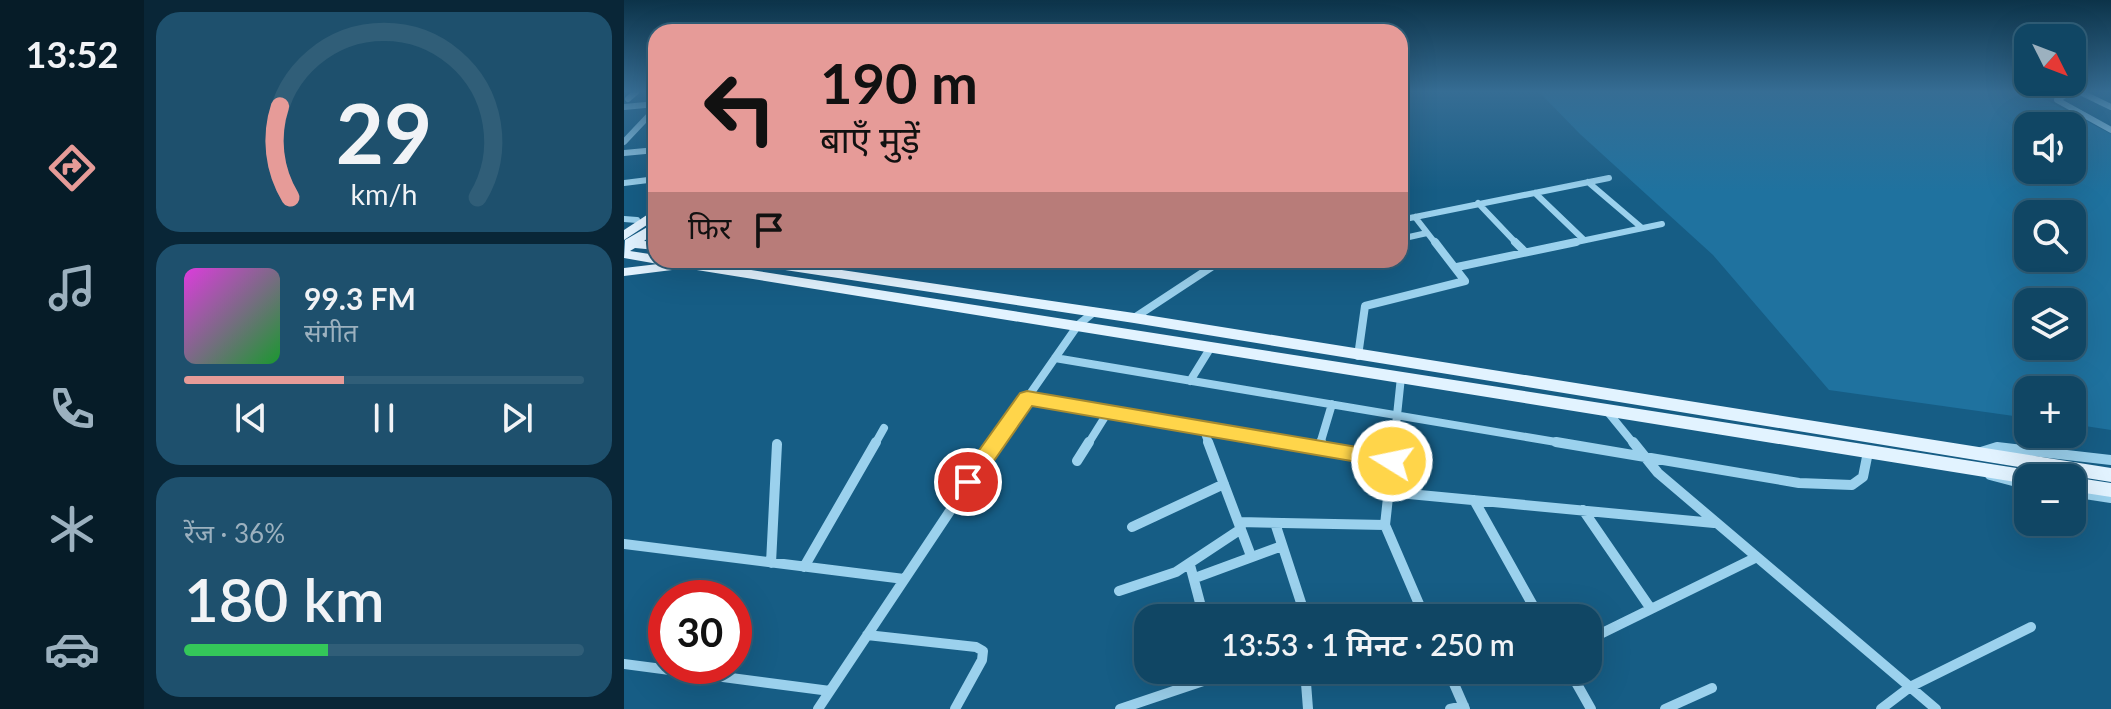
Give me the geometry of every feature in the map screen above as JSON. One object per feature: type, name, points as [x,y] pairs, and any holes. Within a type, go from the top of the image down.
[{"type":"main road","points":[[628,222],[648,215]]},
{"type":"main road","points":[[626,245],[648,221]]},
{"type":"main road","points":[[626,245],[648,231]]},
{"type":"main road","points":[[626,245],[648,246]]},
{"type":"main road","points":[[626,245],[648,255]]},
{"type":"main road","points":[[624,272],[661,268]]},
{"type":"main road","points":[[708,268],[1868,452],[2111,475]]},
{"type":"main road","points":[[800,268],[1134,318],[1976,462],[2014,472]]},
{"type":"main road","points":[[2086,486],[2111,490]]},
{"type":"street","points":[[624,142],[639,125]]},
{"type":"street","points":[[624,153],[648,151]]},
{"type":"street","points":[[1408,218],[1609,178]]},
{"type":"street","points":[[624,183],[648,180]]},
{"type":"street","points":[[1588,182],[1642,228]]},
{"type":"street","points":[[1535,193],[1583,239]]},
{"type":"street","points":[[1478,203],[1525,252]]},
{"type":"street","points":[[1358,356],[1365,306],[1462,284],[1466,278],[1415,217]]},
{"type":"street","points":[[1457,267],[1662,224]]},
{"type":"street","points":[[1408,237],[1427,233]]},
{"type":"street","points":[[1134,318],[1210,268]]},
{"type":"street","points":[[818,709],[1027,398],[1078,325],[1094,312]]},
{"type":"street","points":[[1190,381],[1211,347]]},
{"type":"street","points":[[1055,358],[1799,483],[1852,485],[1863,477],[1868,452]]},
{"type":"street","points":[[1401,377],[1385,525],[1418,604]]},
{"type":"street","points":[[1027,398],[1392,461]]},
{"type":"street","points":[[1319,448],[1332,404]]},
{"type":"street","points":[[1607,410],[1658,473],[1936,709]]},
{"type":"street","points":[[1077,461],[1108,412]]},
{"type":"street","points":[[804,567],[884,428]]},
{"type":"street","points":[[1203,428],[1251,556]]},
{"type":"street","points":[[771,563],[777,444]]},
{"type":"street","points":[[2014,482],[2001,480],[1976,462],[1997,447],[2111,460]]},
{"type":"street","points":[[1132,527],[1224,484]]},
{"type":"street","points":[[1388,492],[1716,523]]},
{"type":"street","points":[[2086,494],[2111,498]]},
{"type":"street","points":[[1474,500],[1532,604]]},
{"type":"street","points":[[1583,510],[1651,609]]},
{"type":"street","points":[[1119,591],[1190,565],[1240,526],[1275,523],[1385,525]]},
{"type":"street","points":[[1275,523],[1301,604]]},
{"type":"street","points":[[624,544],[904,579]]},
{"type":"street","points":[[1195,578],[1282,546]]},
{"type":"street","points":[[1602,633],[1757,557]]},
{"type":"street","points":[[1190,565],[1201,604]]},
{"type":"street","points":[[1881,709],[1910,687],[2031,627]]},
{"type":"street","points":[[867,635],[983,651],[982,660],[955,709]]},
{"type":"street","points":[[624,664],[830,691]]},
{"type":"street","points":[[1120,709],[1187,684]]},
{"type":"street","points":[[1306,684],[1308,709]]},
{"type":"street","points":[[1450,709],[1465,707],[1454,684]]},
{"type":"street","points":[[1577,684],[1591,709]]},
{"type":"street","points":[[1665,709],[1712,688]]},
{"type":"shaded area","points":[[1571,125],[2014,125],[2014,184],[2086,184],[2086,125],[2094,125],[2111,134],[2111,430],[2086,426],[2086,376],[2014,376],[2014,416],[1829,390],[1713,255]]},
{"type":"route","points":[[968,482],[1027,398],[1392,461]]}]
